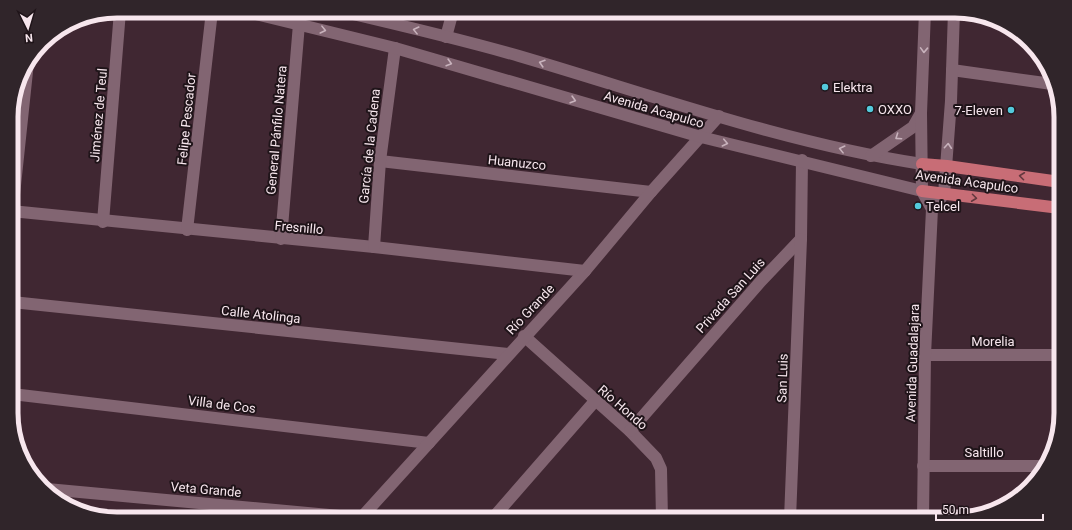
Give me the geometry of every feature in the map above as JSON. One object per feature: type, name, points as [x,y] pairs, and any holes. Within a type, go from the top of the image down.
[{"type":"main road","name":"Avenida Acapulco","points":[[922,164],[947,166],[1054,181]]},
{"type":"main road","name":"Avenida Acapulco","points":[[922,191],[1054,207]]},
{"type":"street","name":"Jiménez de Teul","points":[[103,222],[119,18]]},
{"type":"street","name":"Felipe Pescador","points":[[187,230],[211,18]]},
{"type":"street","name":"Avenida Acapulco","points":[[274,18],[395,48],[701,137],[802,160],[922,191]]},
{"type":"street","name":"Avenida Acapulco","points":[[369,18],[517,55],[768,131],[871,156],[922,164]]},
{"type":"street","points":[[446,37],[451,18]]},
{"type":"street","points":[[925,18],[921,113],[922,191],[932,209],[944,194],[947,166],[954,18]]},
{"type":"street","name":"General Pánfilo Natera","points":[[281,239],[299,24]]},
{"type":"street","name":"García de la Cadena","points":[[374,247],[380,161],[395,48]]},
{"type":"street","points":[[952,70],[1048,83]]},
{"type":"street","points":[[18,111],[23,86]]},
{"type":"street","points":[[871,156],[913,126],[921,113]]},
{"type":"street","name":"Río Grande","points":[[366,512],[524,336],[585,271],[651,192],[719,116]]},
{"type":"street","points":[[801,239],[802,160]]},
{"type":"street","name":"Huanuzco","points":[[380,161],[651,192]]},
{"type":"street","name":"Avenida Guadalajara","points":[[923,512],[925,355],[932,209]]},
{"type":"street","name":"Fresnillo","points":[[18,215],[374,247],[585,271]]},
{"type":"street","name":"Privada San Luis","points":[[630,430],[761,281],[801,239]]},
{"type":"street","name":"San Luis","points":[[790,512],[801,239]]},
{"type":"street","name":"Calle Atolinga","points":[[18,303],[508,354]]},
{"type":"street","name":"Río Hondo","points":[[524,336],[595,401],[630,430],[656,458],[661,469],[662,512]]},
{"type":"street","name":"Morelia","points":[[925,355],[1054,355]]},
{"type":"street","name":"Villa de Cos","points":[[18,395],[428,443]]},
{"type":"street","points":[[498,512],[595,401]]},
{"type":"street","name":"Saltillo","points":[[923,466],[1038,466]]},
{"type":"street","name":"Veta Grande","points":[[55,490],[296,512]]},
{"type":"place","name":"Elektra","points":[[825,87]]},
{"type":"place","name":"OXXO","points":[[870,109]]},
{"type":"place","name":"7-Eleven","points":[[1011,110]]},
{"type":"place","name":"Telcel","points":[[918,206]]}]
